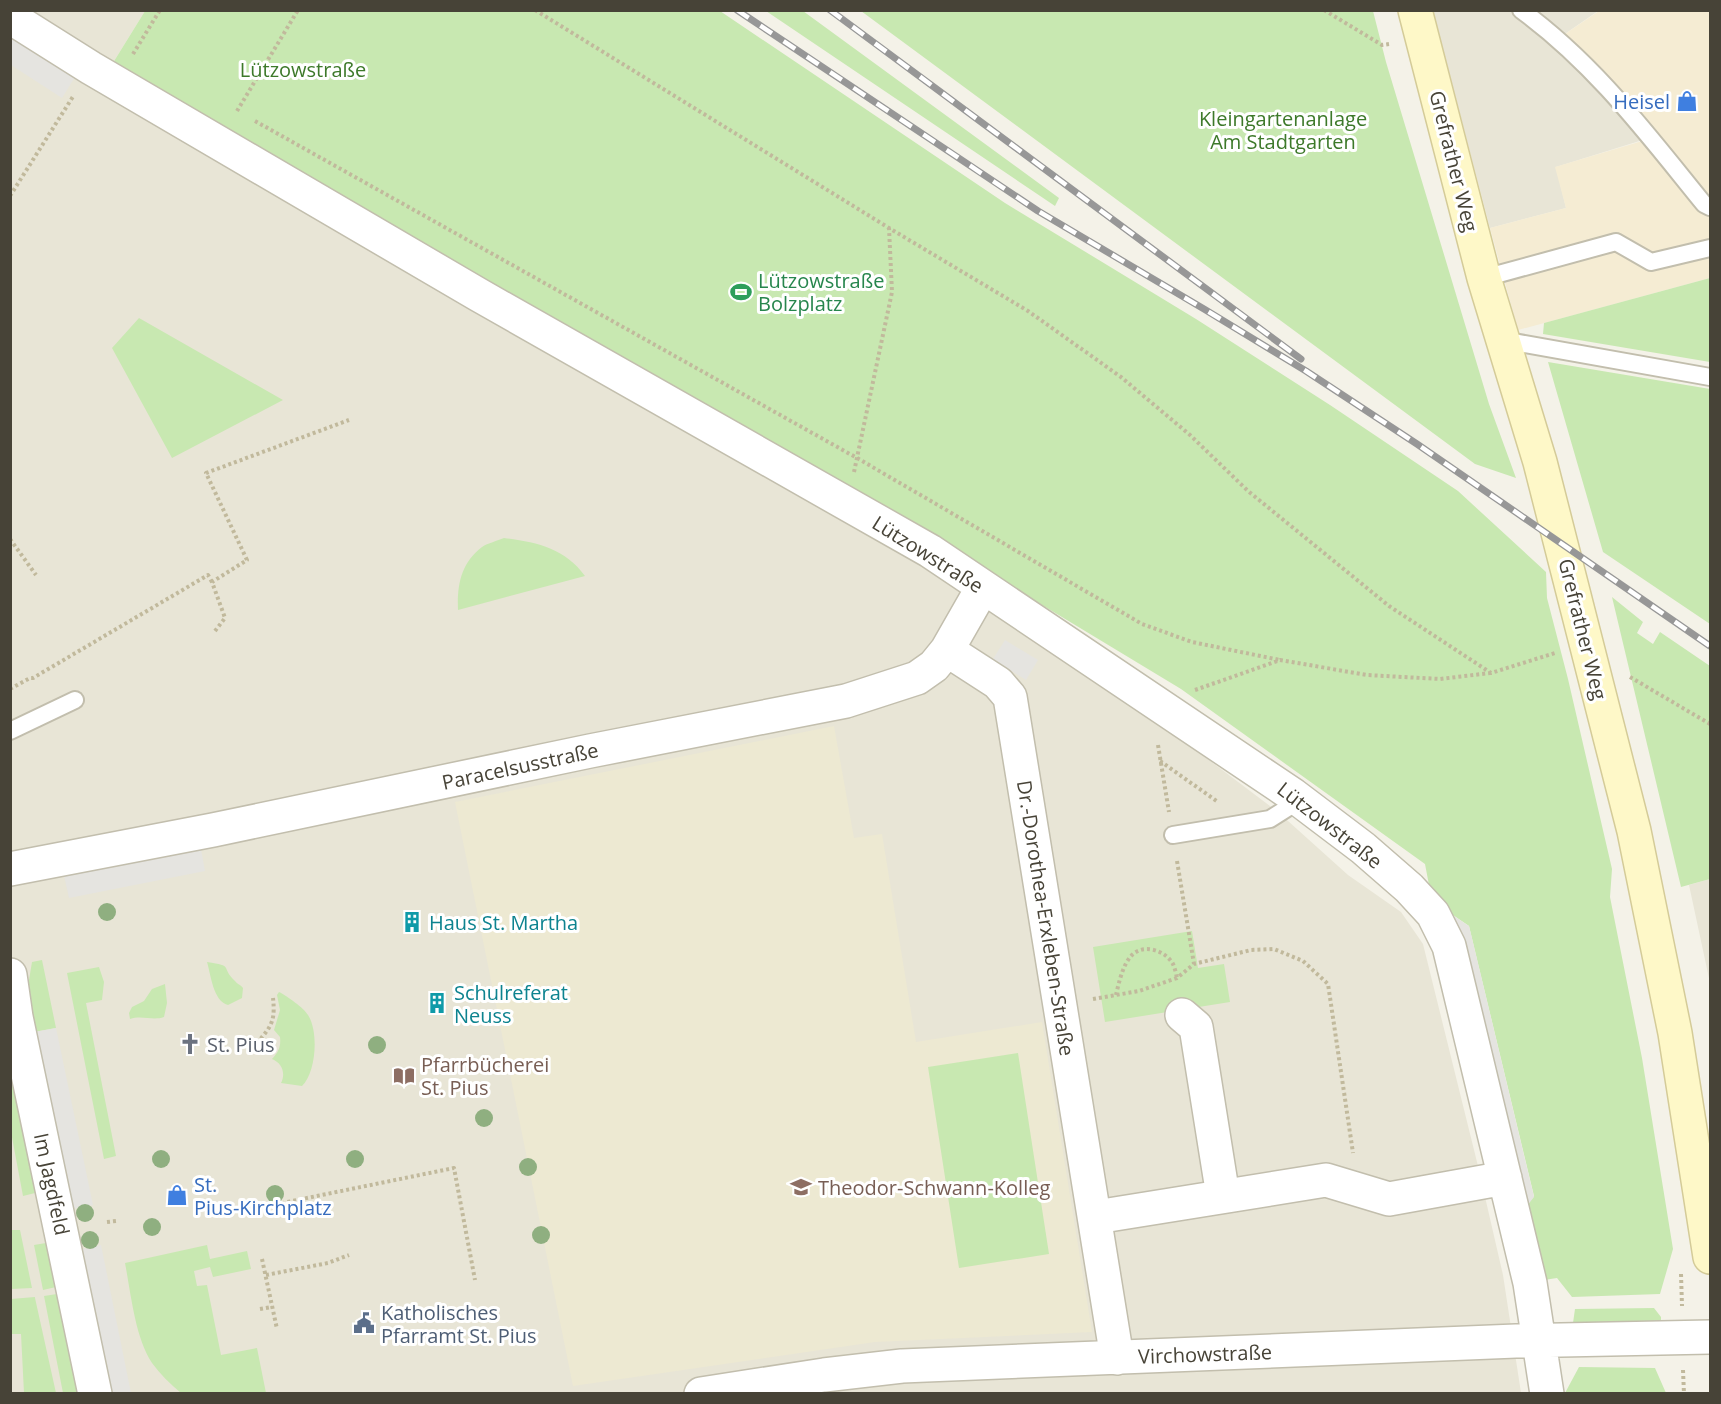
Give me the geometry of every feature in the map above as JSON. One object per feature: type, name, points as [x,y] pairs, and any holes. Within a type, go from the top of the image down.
[{"type":"street","name":"Lützowstraße","points":[[10,17],[103,76],[479,295],[930,551],[1158,702],[1300,800],[1363,848],[1409,888],[1433,914],[1449,946],[1530,1283],[1540,1340]]},
{"type":"street","name":"Grefrather Weg","points":[[1419,24],[1484,278],[1540,462],[1634,831],[1673,1022],[1710,1257]]},
{"type":"street","name":"Paracelsusstraße","points":[[10,869],[846,701],[917,678],[934,666],[947,650],[982,587]]},
{"type":"street","name":"Dr.-Dorothea-Erxleben-Straße","points":[[947,650],[998,683],[1010,697],[1096,1217],[1117,1358]]},
{"type":"street","name":"Im Jagdfeld","points":[[10,975],[14,1018],[95,1394]]},
{"type":"street","points":[[1182,1015],[1196,1027],[1223,1196]]},
{"type":"street","points":[[1096,1217],[1326,1180],[1389,1199],[1505,1178]]},
{"type":"street","name":"Virchowstraße","points":[[701,1394],[824,1375],[902,1366],[1540,1340],[1710,1337]]},
{"type":"street","points":[[1540,1340],[1547,1394]]},
{"type":"lane","points":[[1521,10],[1549,31],[1609,87],[1704,204],[1710,207]]},
{"type":"lane","points":[[1484,278],[1616,242],[1652,262],[1710,248]]},
{"type":"lane","points":[[1502,340],[1710,377]]},
{"type":"lane","points":[[10,731],[75,700]]},
{"type":"lane","points":[[1173,835],[1270,819],[1300,800]]},
{"type":"path","points":[[10,196],[103,76],[160,10]]},
{"type":"path","points":[[298,10],[237,111],[857,458],[1142,624],[1192,642],[1366,675],[1440,679],[1491,672],[1566,650],[1590,654],[1710,724]]},
{"type":"path","points":[[535,10],[889,228],[1028,310],[1121,377],[1190,435],[1248,491],[1389,606],[1491,672]]},
{"type":"path","points":[[1324,10],[1382,45],[1419,24]]},
{"type":"path","points":[[847,505],[892,292],[889,228]]},
{"type":"path","points":[[212,582],[247,560],[207,473],[349,420]]},
{"type":"path","points":[[10,539],[36,575]]},
{"type":"path","points":[[10,688],[33,678],[208,575],[225,618],[215,631]]},
{"type":"path","points":[[1158,702],[1280,660]]},
{"type":"path","points":[[1160,761],[1248,823]]},
{"type":"path","points":[[1116,995],[1119,981],[1130,956],[1138,950],[1148,948],[1161,952],[1173,963],[1177,978]]},
{"type":"path","points":[[1061,1005],[1139,991],[1177,978],[1194,964],[1251,950],[1274,949],[1303,961],[1328,984],[1357,1190]]},
{"type":"path","points":[[253,1048],[273,1023],[275,1011],[273,998]]},
{"type":"path","points":[[258,1208],[454,1168],[476,1280]]},
{"type":"path","points":[[108,1222],[116,1221]]},
{"type":"path","points":[[266,1275],[328,1263],[349,1255]]},
{"type":"path","points":[[262,1259],[277,1329]]},
{"type":"path","points":[[260,1309],[272,1307]]},
{"type":"shaded area","points":[[10,11],[145,11],[98,87],[849,518],[1088,669],[1278,812],[1348,875],[1401,912],[1423,944],[1503,1275],[1521,1393],[11,1393]]},
{"type":"shaded area","points":[[1433,11],[1598,11],[1559,38],[1649,138],[1556,167],[1566,208],[1490,228]]},
{"type":"shaded area","points":[[1599,11],[1710,11],[1710,278],[1518,330],[1490,228],[1566,208],[1555,167],[1649,139],[1559,38]]},
{"type":"shaded area","points":[[11,37],[75,77],[62,98],[11,65]]},
{"type":"shaded area","points":[[1005,640],[1038,660],[1026,680],[993,659]]},
{"type":"shaded area","name":"Theodor-Schwann-Kolleg","points":[[834,726],[854,838],[882,834],[916,1042],[1042,1022],[1092,1332],[875,1342],[573,1386],[455,802]]},
{"type":"shaded area","points":[[200,844],[205,871],[69,898],[63,871]]},
{"type":"shaded area","points":[[1710,879],[1710,983],[1689,885]]},
{"type":"shaded area","points":[[1451,914],[1469,926],[1534,1197],[1526,1207]]},
{"type":"shaded area","points":[[56,1028],[93,1205],[71,1209],[34,1032]]},
{"type":"shaded area","points":[[101,1245],[131,1393],[109,1393],[79,1250]]},
{"type":"green space","points":[[145,11],[720,11],[1005,203],[1196,319],[1458,491],[1546,572],[1547,598],[1612,869],[1610,897],[1642,1058],[1673,1249],[1660,1294],[1572,1297],[1557,1278],[1544,1280],[1526,1207],[1534,1196],[1469,926],[1450,913],[1429,885],[1425,864],[1181,689],[933,539],[111,66]]},
{"type":"green space","points":[[766,11],[803,11],[1059,198],[1055,206]]},
{"type":"green space","name":"Kleingartenanlage Am Stadtgarten","points":[[861,11],[1373,11],[1386,62],[1489,404],[1516,478],[1475,464]]},
{"type":"green space","points":[[1710,278],[1710,362],[1543,334],[1544,323]]},
{"type":"green space","points":[[139,318],[283,400],[172,458],[112,348]]},
{"type":"green space","points":[[1548,362],[1710,389],[1710,624],[1603,552]]},
{"type":"green space","points":[[504,538],[549,548],[577,566],[585,576],[458,610],[458,592],[469,560],[482,547]]},
{"type":"green space","points":[[1612,597],[1643,622],[1637,633],[1653,644],[1660,632],[1710,666],[1710,879],[1681,887]]},
{"type":"green space","points":[[1192,931],[1198,968],[1224,964],[1230,1002],[1105,1022],[1093,947]]},
{"type":"green space","points":[[42,960],[56,1028],[34,1032],[26,998],[32,962]]},
{"type":"green space","points":[[207,962],[226,968],[243,988],[242,998],[228,1005],[223,1003],[213,987]]},
{"type":"green space","points":[[99,967],[104,982],[102,1000],[86,1003],[116,1156],[104,1159],[67,973]]},
{"type":"green space","points":[[165,984],[167,1003],[164,1017],[130,1019],[129,1013],[132,1007],[144,1001],[152,989]]},
{"type":"green space","points":[[279,992],[303,1009],[314,1031],[313,1062],[307,1080],[302,1086],[281,1083],[282,1069],[272,1059],[280,1043],[280,1037],[274,1030],[280,1010],[277,995]]},
{"type":"green space","points":[[1018,1053],[1049,1254],[959,1268],[928,1067]]},
{"type":"green space","points":[[10,1069],[35,1193],[23,1196],[11,1132]]},
{"type":"green space","points":[[11,1230],[20,1230],[32,1288],[11,1289]]},
{"type":"green space","points":[[46,1243],[56,1287],[43,1290],[34,1245]]},
{"type":"green space","points":[[207,1245],[210,1259],[247,1251],[251,1269],[213,1277],[210,1267],[194,1271],[197,1286],[207,1285],[221,1355],[257,1348],[266,1393],[181,1393],[152,1363],[141,1341],[125,1263]]},
{"type":"green space","points":[[57,1294],[78,1393],[63,1393],[44,1296]]},
{"type":"green space","points":[[35,1297],[56,1393],[24,1393],[21,1334],[11,1334],[11,1299]]},
{"type":"green space","points":[[1654,1308],[1661,1317],[1661,1323],[1593,1326],[1573,1323],[1575,1309]]},
{"type":"green space","points":[[1579,1367],[1655,1368],[1666,1393],[1565,1393]]},
{"type":"railway","points":[[737,10],[1038,211],[1306,371],[1417,444],[1710,646]]},
{"type":"railway","points":[[830,10],[1301,359]]},
{"type":"place","name":"Heisel","points":[[1687,101]]},
{"type":"place","name":"Lützowstraße Bolzplatz","points":[[741,292]]},
{"type":"place","name":"Haus St. Martha","points":[[412,922]]},
{"type":"place","name":"Schulreferat Neuss","points":[[437,1003]]},
{"type":"place","name":"St. Pius","points":[[190,1044]]},
{"type":"place","name":"Pfarrbücherei St. Pius","points":[[404,1076]]},
{"type":"place","name":"Theodor-Schwann-Kolleg","points":[[801,1187]]},
{"type":"place","name":"St. Pius-Kirchplatz","points":[[177,1195]]},
{"type":"place","name":"Katholisches Pfarramt St. Pius","points":[[364,1323]]}]
